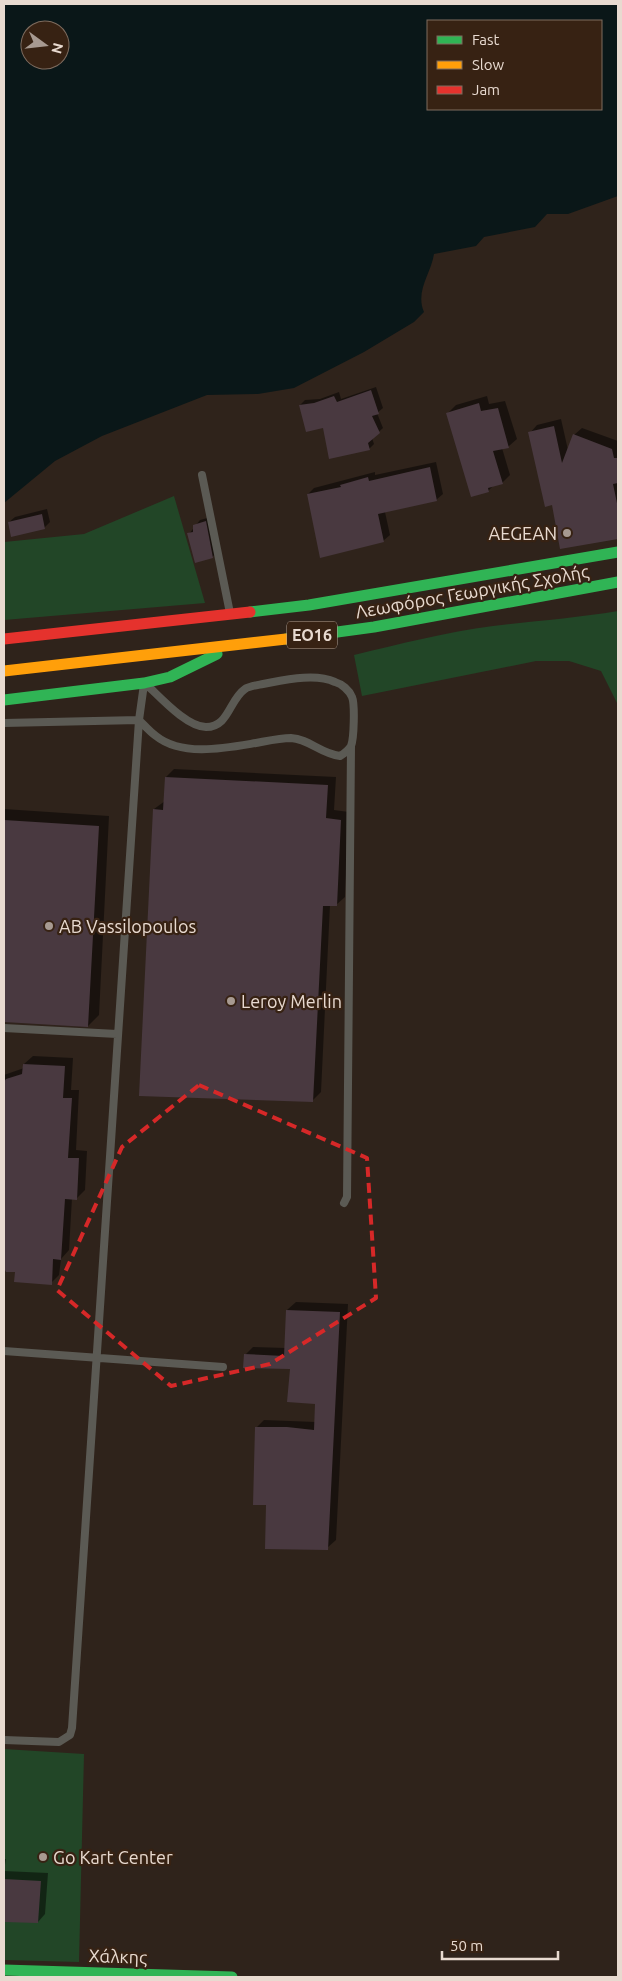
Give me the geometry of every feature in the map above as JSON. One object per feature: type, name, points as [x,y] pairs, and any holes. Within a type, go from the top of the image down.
[{"type":"main road","name":"Λεωφόρος Γεωργικής Σχολής","points":[[4,639],[230,615],[383,594],[618,552]]},
{"type":"main road","name":"Λεωφόρος Γεωργικής Σχολής","points":[[4,671],[241,645],[374,627],[618,582]]},
{"type":"main road","points":[[4,700],[144,683],[170,677],[209,657],[241,645]]},
{"type":"main road","name":"Χάλκης","points":[[4,1970],[232,1977]]},
{"type":"lane","points":[[202,475],[230,615]]},
{"type":"lane","points":[[144,683],[195,726],[207,728],[218,725],[225,718],[236,699],[245,689],[262,684],[317,678],[332,680],[347,689],[352,698],[347,1196],[344,1203]]},
{"type":"lane","points":[[4,1740],[59,1742],[70,1735],[72,1728],[117,1034],[139,720],[144,683]]},
{"type":"lane","points":[[4,723],[139,720],[157,737],[175,745],[189,747],[225,748],[289,738],[305,740],[331,755],[340,756],[351,747]]},
{"type":"lane","points":[[4,1028],[117,1034]]},
{"type":"lane","points":[[4,1352],[223,1367]]},
{"type":"highlighted area","points":[[199,1085],[367,1158],[376,1298],[270,1364],[171,1386],[57,1290],[122,1147]]},
{"type":"green space","points":[[174,496],[205,603],[4,620],[4,542],[84,534]]},
{"type":"green space","points":[[618,611],[618,705],[601,671],[569,661],[536,661],[362,696],[354,655],[423,639],[493,626]]},
{"type":"green space","name":"Go Kart Center","points":[[4,1749],[84,1754],[79,1962],[4,1960]]},
{"type":"shaded area","points":[[4,4],[618,4],[618,196],[568,214],[547,214],[535,227],[484,237],[476,246],[434,254],[422,290],[421,297],[424,312],[414,322],[364,352],[294,388],[258,394],[207,395],[102,436],[55,461],[4,503]]},
{"type":"building","points":[[371,390],[379,414],[372,416],[380,433],[368,443],[370,450],[329,459],[323,428],[306,432],[299,405],[314,403],[334,396],[337,402]]},
{"type":"building","points":[[479,403],[481,411],[498,408],[509,448],[493,451],[503,484],[488,488],[489,492],[471,497],[446,413]]},
{"type":"building","points":[[554,426],[562,463],[573,434],[612,449],[614,458],[618,458],[618,483],[613,484],[618,508],[618,539],[560,549],[552,505],[545,507],[528,432]]},
{"type":"building","points":[[430,467],[437,501],[378,514],[384,542],[320,558],[307,494],[341,487],[340,485],[368,477],[369,481]]},
{"type":"building","points":[[42,514],[45,529],[11,537],[8,522]]},
{"type":"building","points":[[206,521],[213,558],[195,563],[187,533],[193,532],[193,525]]},
{"type":"building","name":"Leroy Merlin","points":[[165,777],[328,785],[326,818],[341,820],[337,906],[323,906],[313,1102],[139,1096],[153,809],[163,810]]},
{"type":"building","name":"AB Vassilopoulos","points":[[4,820],[99,826],[88,1027],[4,1022]]},
{"type":"building","points":[[23,1064],[65,1066],[63,1098],[72,1098],[68,1158],[79,1158],[77,1200],[65,1199],[61,1260],[53,1259],[52,1285],[14,1282],[15,1272],[6,1272],[4,1268],[4,1082],[6,1079],[22,1074]]},
{"type":"building","points":[[286,1310],[340,1312],[328,1550],[265,1549],[266,1505],[253,1505],[255,1427],[287,1427],[314,1430],[315,1404],[287,1402],[290,1369],[243,1368],[244,1354],[284,1356]]},
{"type":"building","points":[[4,1879],[41,1881],[38,1923],[4,1922]]},
{"type":"traffic: fast","points":[[250,612],[309,605],[618,552]]},
{"type":"traffic: fast","points":[[286,639],[374,627],[618,582]]},
{"type":"traffic: fast","points":[[144,683],[170,677],[217,654]]},
{"type":"traffic: fast","points":[[4,700],[144,683]]},
{"type":"traffic: fast","points":[[4,1970],[232,1977]]},
{"type":"traffic: slow","points":[[4,671],[286,639]]},
{"type":"traffic: jam","points":[[4,639],[250,612]]},
{"type":"place","name":"AEGEAN","points":[[567,533]]},
{"type":"place","name":"AB Vassilopoulos","points":[[49,926]]},
{"type":"place","name":"Leroy Merlin","points":[[231,1001]]},
{"type":"place","name":"Go Kart Center","points":[[43,1857]]}]
